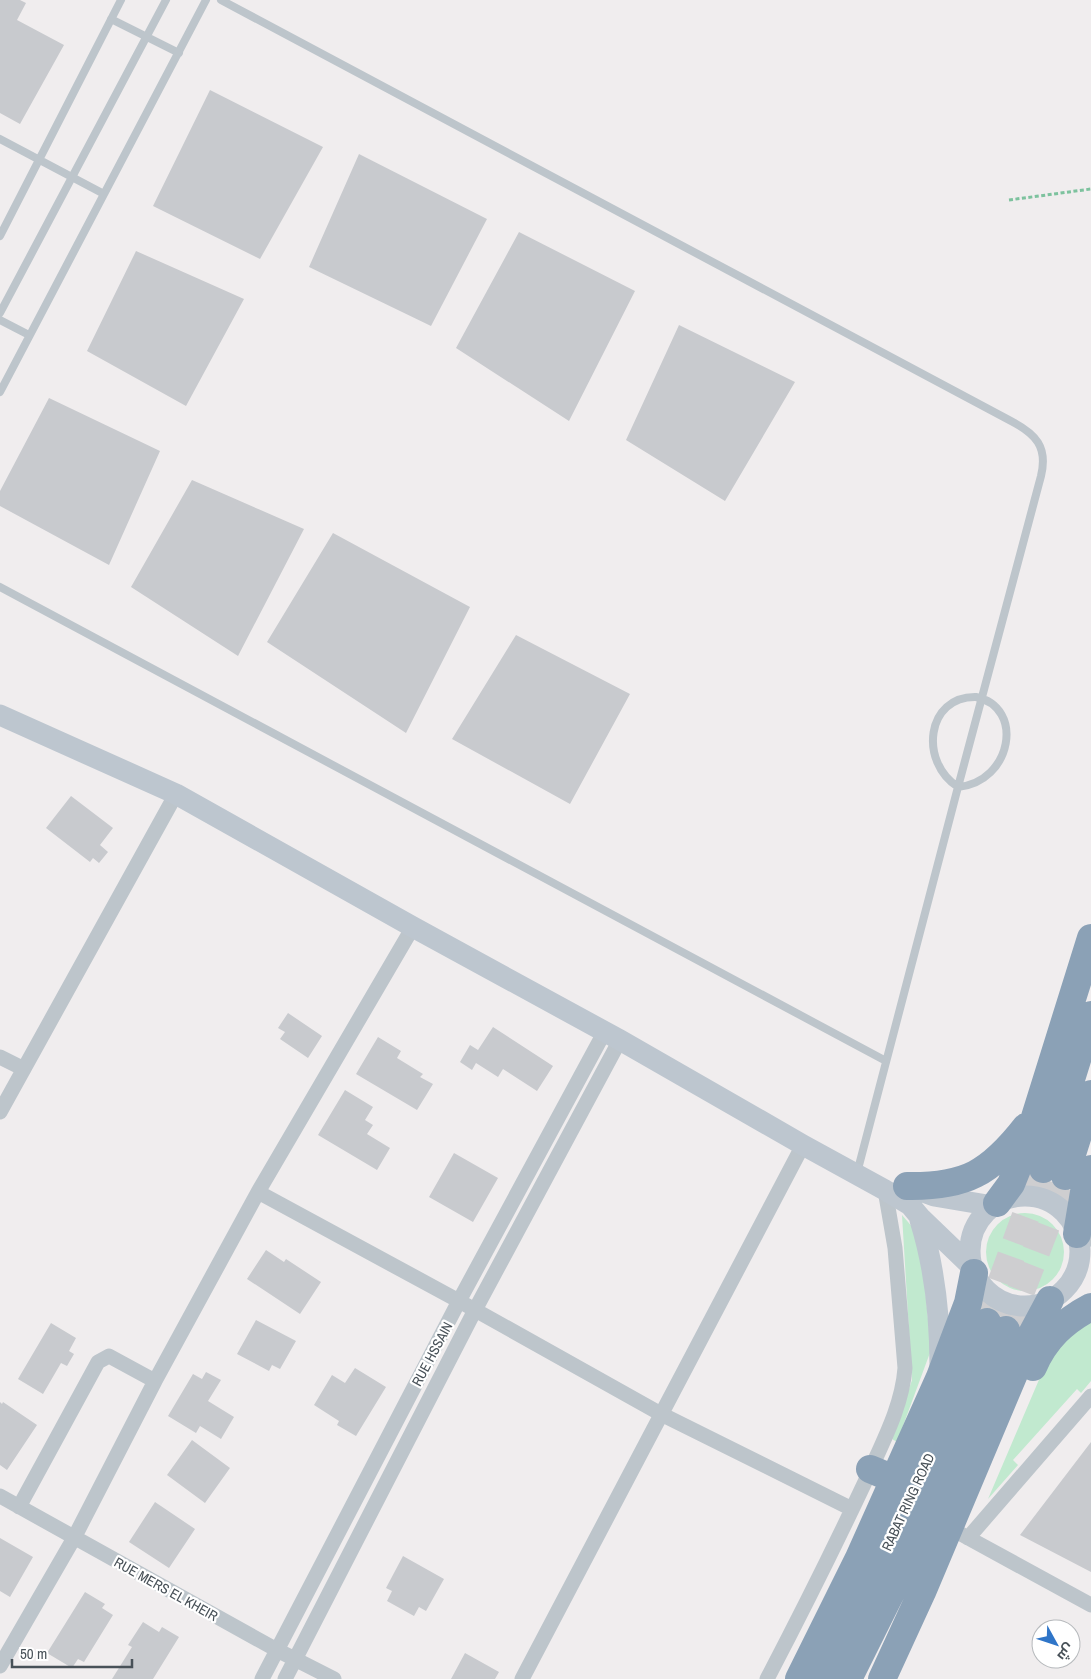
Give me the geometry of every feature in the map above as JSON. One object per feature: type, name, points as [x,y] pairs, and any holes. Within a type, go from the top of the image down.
[{"type":"highway","points":[[995,1204],[1011,1184],[1018,1168],[1091,938]]},
{"type":"highway","points":[[1091,1015],[1054,1173],[1091,1094]]},
{"type":"highway","points":[[896,1188],[930,1186],[976,1175],[1000,1158],[1036,1114]]},
{"type":"highway","points":[[1084,1249],[1084,1192],[1091,1169]]},
{"type":"highway","points":[[799,1679],[859,1558],[882,1474],[940,1377],[968,1303],[973,1270]]},
{"type":"highway","points":[[882,1679],[958,1533],[990,1429],[1027,1343],[1055,1297]]},
{"type":"highway","points":[[990,1429],[1000,1422],[1016,1403],[1037,1357],[1053,1334],[1068,1320],[1091,1308]]},
{"type":"highway","name":"RABAT RING ROAD","points":[[823,1679],[997,1326],[928,1518],[848,1679]]},
{"type":"street","points":[[0,715],[176,794],[857,1174],[896,1188],[934,1196],[995,1204]]},
{"type":"street","points":[[0,1112],[176,794]]},
{"type":"street","points":[[0,1666],[74,1538],[155,1380],[258,1192],[413,927]]},
{"type":"street","name":"RUE HSSAIN","points":[[262,1679],[460,1302],[612,1036]]},
{"type":"street","name":"RUE HSSAIN","points":[[285,1679],[612,1036]]},
{"type":"street","points":[[0,1057],[24,1069]]},
{"type":"street","points":[[522,1679],[803,1145]]},
{"type":"street","points":[[896,1188],[920,1217],[973,1270],[982,1286],[993,1296],[1006,1303],[1021,1306],[1035,1305],[1055,1297],[1074,1276],[1084,1249],[1072,1221],[1063,1210],[1051,1202],[1038,1197],[1010,1197],[995,1204],[983,1215],[976,1226],[971,1239],[970,1252],[973,1270]]},
{"type":"street","points":[[767,1679],[852,1509],[882,1474],[904,1386],[905,1368],[895,1248],[896,1188]]},
{"type":"street","points":[[258,1192],[661,1414],[852,1509]]},
{"type":"street","points":[[920,1217],[927,1241],[936,1290],[939,1320],[940,1377]]},
{"type":"street","points":[[1055,1297],[1091,1301]]},
{"type":"street","points":[[19,1507],[98,1362],[109,1356],[155,1380]]},
{"type":"street","points":[[1091,1396],[958,1533],[1091,1605]]},
{"type":"street","name":"RUE MERS EL KHEIR","points":[[0,1496],[296,1660],[309,1673],[334,1679]]},
{"type":"lane","points":[[0,236],[122,0]]},
{"type":"lane","points":[[0,313],[166,0]]},
{"type":"lane","points":[[0,392],[206,0]]},
{"type":"lane","points":[[222,0],[1012,420],[1034,436],[1042,452],[1043,470],[981,698],[857,1174]]},
{"type":"lane","points":[[112,20],[179,53]]},
{"type":"lane","points":[[0,139],[104,194]]},
{"type":"lane","points":[[0,320],[30,335]]},
{"type":"lane","points":[[0,587],[886,1061]]},
{"type":"lane","points":[[965,698],[981,698],[991,704],[1002,718],[1006,729],[1006,746],[999,763],[986,777],[970,785],[958,787],[946,778],[938,766],[932,746],[934,731],[939,718],[951,704],[965,698]]},
{"type":"path","points":[[1009,200],[1091,189]]},
{"type":"green space","points":[[1017,1213],[1033,1213],[1047,1219],[1058,1230],[1064,1244],[1064,1260],[1058,1274],[1047,1285],[1033,1291],[1017,1291],[1003,1285],[992,1274],[986,1260],[986,1244],[992,1230],[1003,1219]]},
{"type":"green space","points":[[902,1215],[920,1236],[931,1350],[897,1442],[892,1439],[912,1380]]},
{"type":"green space","points":[[1091,1322],[1091,1381],[1081,1393],[1077,1389],[1013,1460],[1018,1465],[988,1499],[1041,1375],[1065,1338]]},
{"type":"building","points":[[0,0],[20,0],[26,3],[17,20],[64,45],[20,124],[0,113]]},
{"type":"building","points":[[210,90],[323,147],[260,259],[153,206]]},
{"type":"building","points":[[359,154],[487,219],[431,326],[309,267]]},
{"type":"building","points":[[519,232],[635,291],[569,421],[456,348]]},
{"type":"building","points":[[136,251],[244,299],[186,406],[87,351]]},
{"type":"building","points":[[679,325],[795,382],[725,501],[626,440]]},
{"type":"building","points":[[49,398],[160,451],[109,565],[0,506],[0,491]]},
{"type":"building","points":[[192,480],[304,529],[238,656],[131,587]]},
{"type":"building","points":[[333,533],[470,607],[406,733],[267,642]]},
{"type":"building","points":[[516,635],[630,694],[570,804],[452,739]]},
{"type":"building","points":[[71,796],[113,828],[100,845],[108,852],[99,863],[93,858],[90,862],[46,828]]},
{"type":"building","points":[[288,1013],[322,1036],[308,1058],[280,1039],[285,1032],[278,1028]]},
{"type":"building","points":[[493,1027],[553,1066],[537,1091],[503,1069],[498,1077],[476,1063],[472,1070],[460,1062],[470,1045],[478,1050]]},
{"type":"building","points":[[378,1037],[401,1051],[397,1058],[423,1074],[420,1077],[433,1084],[417,1110],[356,1074]]},
{"type":"building","points":[[345,1090],[373,1107],[365,1120],[373,1125],[367,1134],[390,1148],[377,1170],[318,1135]]},
{"type":"building","points":[[454,1153],[498,1178],[473,1222],[429,1197]]},
{"type":"building","points":[[266,1250],[284,1262],[286,1259],[321,1282],[300,1314],[247,1279]]},
{"type":"building","points":[[256,1320],[296,1341],[280,1369],[272,1365],[269,1371],[237,1354]]},
{"type":"building","points":[[51,1323],[76,1338],[69,1351],[74,1354],[67,1366],[61,1363],[43,1394],[18,1379]]},
{"type":"building","points":[[355,1368],[386,1387],[356,1436],[337,1425],[339,1421],[314,1405],[332,1375],[345,1383]]},
{"type":"building","points":[[206,1372],[221,1380],[208,1401],[234,1417],[221,1439],[200,1426],[196,1433],[168,1416],[193,1374],[202,1379]]},
{"type":"building","points":[[0,1402],[2,1404],[3,1402],[37,1425],[7,1470],[0,1465]]},
{"type":"building","points":[[192,1440],[230,1468],[205,1503],[167,1475]]},
{"type":"building","points":[[1091,1442],[1091,1572],[1020,1535]]},
{"type":"building","points":[[155,1502],[195,1529],[169,1568],[129,1542]]},
{"type":"building","points":[[0,1538],[33,1557],[10,1597],[0,1591]]},
{"type":"building","points":[[403,1556],[444,1579],[426,1611],[419,1607],[414,1616],[387,1601],[392,1591],[386,1588]]},
{"type":"building","points":[[85,1592],[105,1604],[102,1608],[113,1615],[84,1662],[78,1659],[72,1668],[47,1653]]},
{"type":"building","points":[[143,1622],[159,1632],[162,1627],[179,1637],[153,1679],[112,1679],[132,1647],[128,1645]]},
{"type":"building","points":[[465,1653],[499,1672],[495,1679],[451,1679]]},
{"type":"tunnel","points":[[987,1322],[1043,1169]]},
{"type":"tunnel","points":[[1006,1330],[1065,1176]]}]
